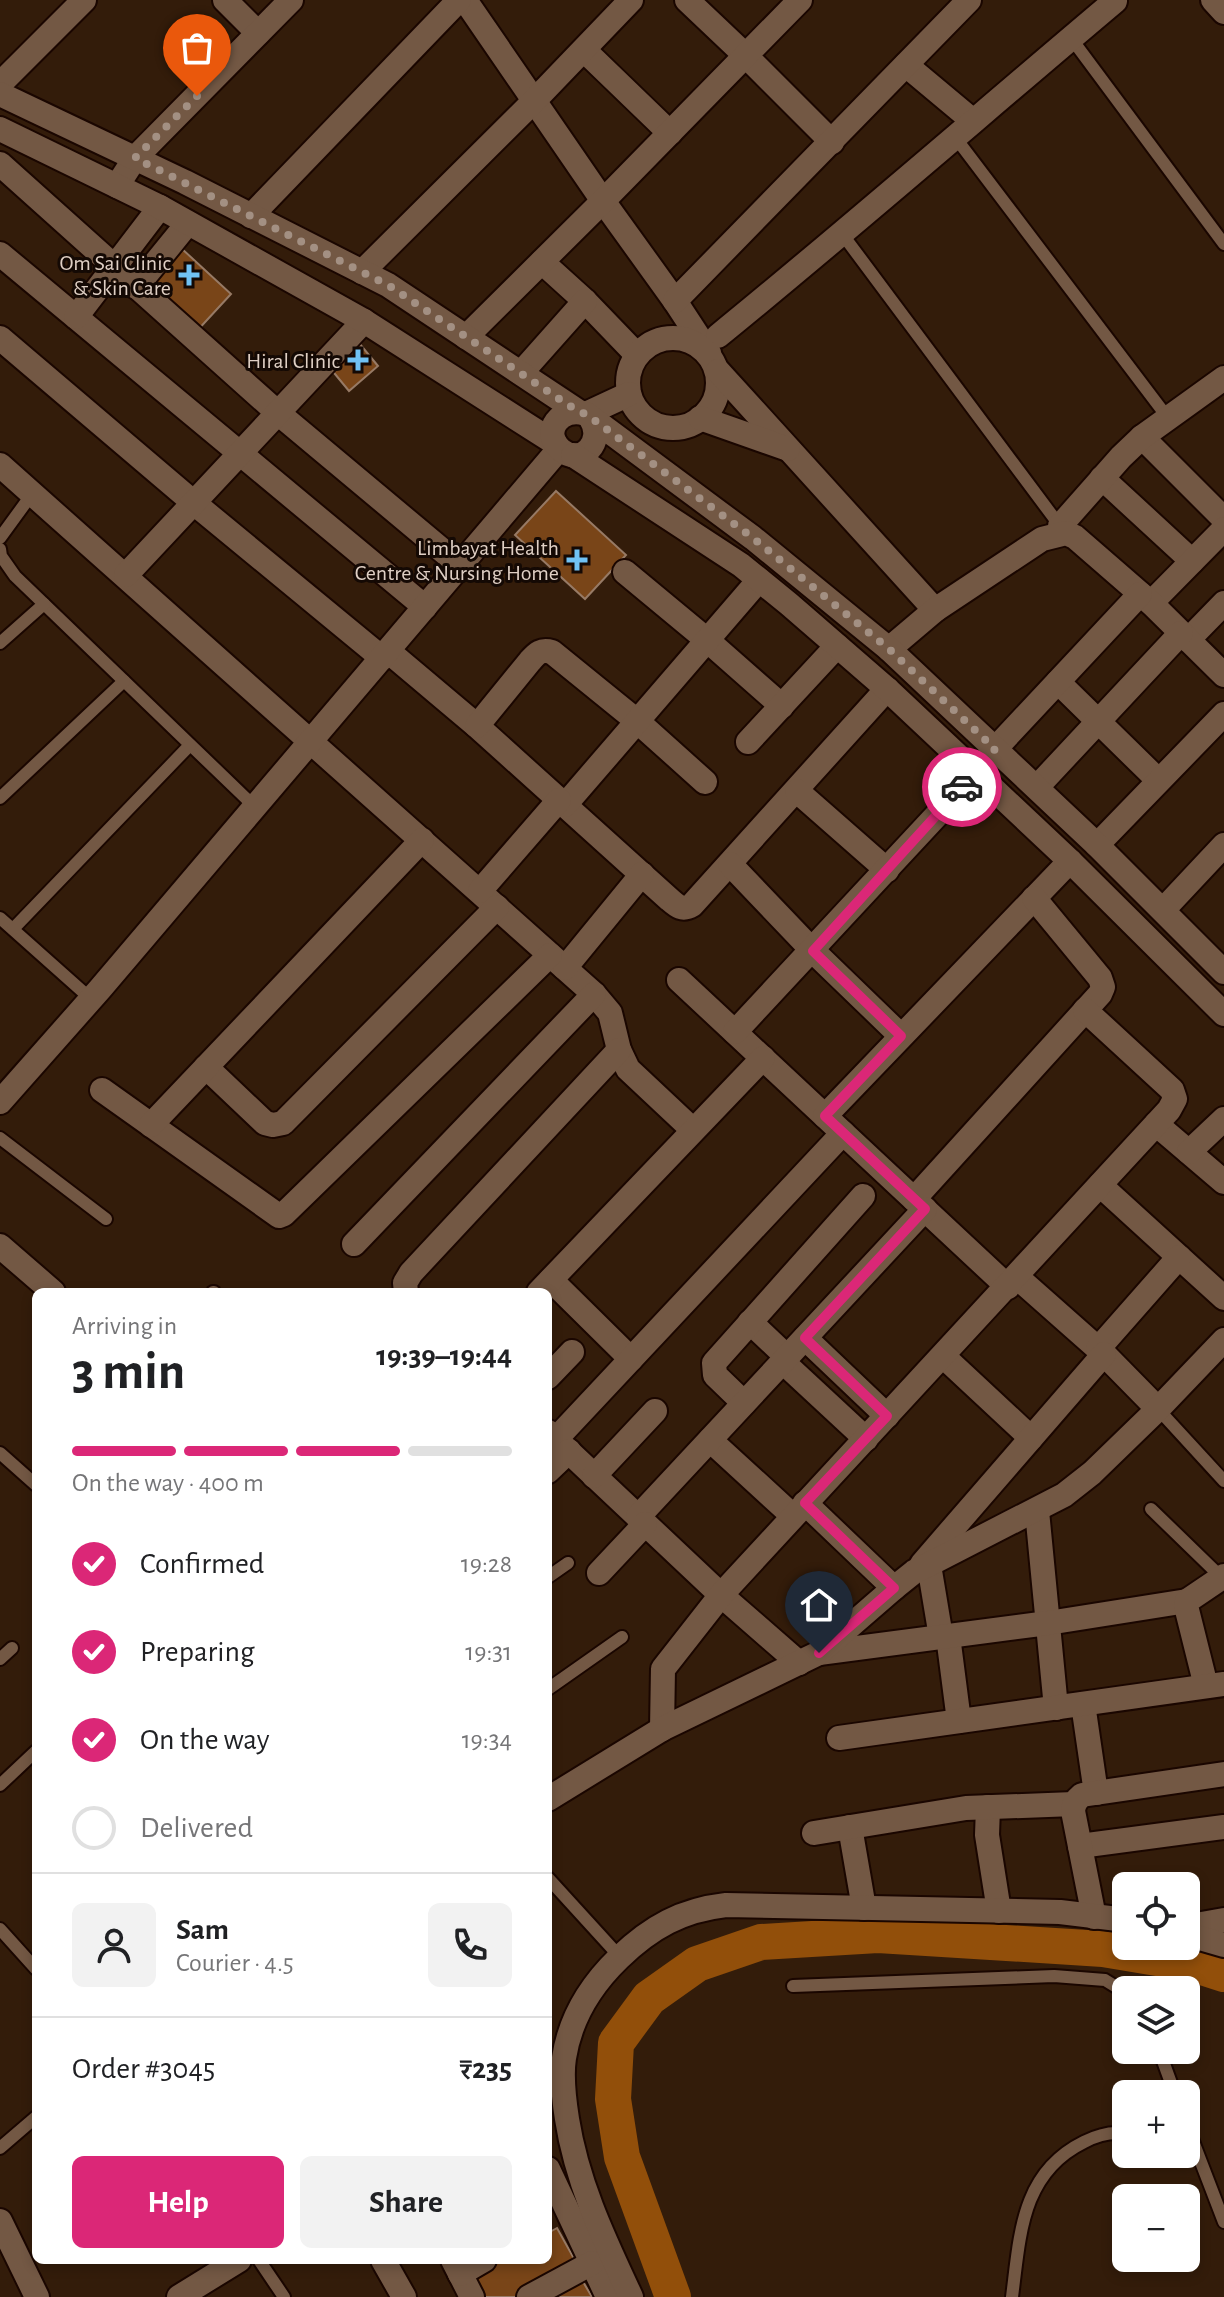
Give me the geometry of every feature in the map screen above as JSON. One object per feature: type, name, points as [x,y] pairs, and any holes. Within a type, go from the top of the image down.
[{"type":"street","points":[[0,84],[84,0]]},
{"type":"street","points":[[225,0],[258,33]]},
{"type":"street","points":[[117,186],[135,158],[291,0]]},
{"type":"street","points":[[251,216],[462,0],[715,354],[790,450],[935,610]]},
{"type":"street","points":[[362,272],[631,0]]},
{"type":"street","points":[[687,0],[832,142]]},
{"type":"street","points":[[466,337],[800,0]]},
{"type":"street","points":[[675,301],[969,0]]},
{"type":"street","points":[[1213,0],[1224,12]]},
{"type":"street","points":[[715,354],[843,235],[1115,1]]},
{"type":"street","points":[[584,50],[670,133]]},
{"type":"street","points":[[906,65],[964,129]]},
{"type":"street","points":[[0,94],[388,285],[585,415],[753,538],[889,649],[1037,787],[1224,972]]},
{"type":"street","points":[[0,129],[160,207],[364,321],[741,565],[887,689],[1070,861],[1224,1014]]},
{"type":"street","points":[[0,164],[278,413],[461,566]]},
{"type":"street","points":[[76,317],[160,207]]},
{"type":"street","points":[[136,287],[188,223]]},
{"type":"street","points":[[0,254],[425,607]]},
{"type":"street","points":[[542,262],[637,355]]},
{"type":"street","points":[[521,373],[585,301]]},
{"type":"street","points":[[126,575],[364,321]]},
{"type":"street","points":[[673,337],[692,341],[715,354],[718,392],[710,410],[694,423],[674,428],[654,424],[638,412],[629,394],[629,373],[637,355],[653,342],[673,337]]},
{"type":"street","points":[[0,338],[194,503],[477,726],[679,908],[692,905],[887,689]]},
{"type":"street","points":[[889,649],[935,610],[1042,539],[1063,529],[1102,478],[1142,437],[1224,378]]},
{"type":"street","points":[[585,415],[629,394]]},
{"type":"street","points":[[572,411],[585,415],[597,432],[596,439],[587,451],[562,449],[553,430],[559,417],[572,411]]},
{"type":"street","points":[[700,418],[790,450]]},
{"type":"street","points":[[1142,437],[1224,519]]},
{"type":"street","points":[[3,1095],[91,999],[562,449]]},
{"type":"street","points":[[0,465],[594,994],[610,1013],[619,1050],[628,1069],[693,1130]]},
{"type":"street","points":[[1102,478],[1192,561]]},
{"type":"street","points":[[1063,529],[1145,598],[1224,675]]},
{"type":"street","points":[[735,1032],[1058,682],[1145,598],[1192,561],[1224,529]]},
{"type":"street","points":[[625,572],[782,706]]},
{"type":"street","points":[[206,1067],[265,1123],[283,1123],[488,899],[562,802],[759,580]]},
{"type":"street","points":[[1037,787],[1184,636],[1224,603]]},
{"type":"street","points":[[748,742],[837,646]]},
{"type":"street","points":[[477,726],[537,653],[545,650],[552,652],[637,721],[705,782]]},
{"type":"street","points":[[1058,682],[1158,780]]},
{"type":"street","points":[[1097,845],[1224,714]]},
{"type":"street","points":[[797,791],[887,870]]},
{"type":"street","points":[[151,1125],[422,840]]},
{"type":"street","points":[[1163,910],[1224,845]]},
{"type":"street","points":[[1070,861],[901,1036],[834,1124],[557,1441],[721,1595],[809,1658],[1187,1601],[1222,1573]]},
{"type":"street","points":[[730,864],[813,951],[901,1036]]},
{"type":"street","points":[[102,1090],[273,1214],[284,1214],[558,962],[642,874]]},
{"type":"street","points":[[599,1573],[710,1440],[805,1338],[1100,994],[1103,987],[1100,978],[1034,898]]},
{"type":"street","points":[[679,980],[919,1204],[1101,1352],[1158,1409]]},
{"type":"street","points":[[354,1244],[594,994]]},
{"type":"street","points":[[662,1729],[663,1669],[721,1595],[1169,1110],[1175,1099],[1172,1090],[1085,1010]]},
{"type":"street","points":[[406,1288],[411,1273],[619,1050]]},
{"type":"street","points":[[545,1286],[763,1058]]},
{"type":"street","points":[[1189,1152],[1224,1119]]},
{"type":"street","points":[[1156,1124],[1224,1182]]},
{"type":"street","points":[[1100,1185],[1224,1298]]},
{"type":"street","points":[[744,1403],[715,1375],[714,1363],[863,1196]]},
{"type":"street","points":[[0,1246],[48,1288]]},
{"type":"street","points":[[922,1569],[1179,1257]]},
{"type":"street","points":[[552,1292],[631,1359]]},
{"type":"street","points":[[750,1322],[866,1439]]},
{"type":"street","points":[[805,1338],[887,1416]]},
{"type":"street","points":[[552,1797],[662,1729],[809,1658],[922,1569],[1064,1495],[1092,1473],[1224,1340]]},
{"type":"street","points":[[552,1373],[572,1352]]},
{"type":"street","points":[[943,1356],[1031,1438]]},
{"type":"street","points":[[594,1476],[655,1411]]},
{"type":"street","points":[[710,1440],[894,1588]]},
{"type":"street","points":[[1037,1511],[1056,1708]]},
{"type":"street","points":[[922,1569],[944,1636],[959,1721]]},
{"type":"street","points":[[839,1738],[1215,1685],[1186,1606],[1187,1601]]},
{"type":"street","points":[[1083,1704],[1085,1798],[1080,1846],[1094,1917]]},
{"type":"street","points":[[814,1833],[966,1808],[1085,1798],[1224,1774]]},
{"type":"street","points":[[988,1807],[987,1835],[999,1911]]},
{"type":"street","points":[[850,1827],[864,1908]]},
{"type":"street","points":[[1080,1846],[1224,1827]]},
{"type":"street","points":[[631,2297],[591,2208],[573,2153],[556,2064],[577,2015],[599,1978],[635,1943],[667,1920],[700,1908],[726,1905],[1060,1912],[1112,1919]]},
{"type":"street","points":[[1200,1924],[1224,1920]]},
{"type":"street","points":[[1200,1937],[1224,1945]]},
{"type":"street","points":[[552,2189],[558,2219],[592,2263],[608,2297]]},
{"type":"street","points":[[0,2221],[37,2297]]},
{"type":"street","points":[[529,2297],[592,2263]]},
{"type":"street","points":[[179,2297],[233,2264]]},
{"type":"street","points":[[385,2264],[404,2297]]},
{"type":"street","points":[[456,2267],[472,2297]]},
{"type":"lane","points":[[1071,38],[1224,244]]},
{"type":"lane","points":[[964,129],[1168,418]]},
{"type":"lane","points":[[843,235],[1063,529]]},
{"type":"lane","points":[[0,538],[32,494]]},
{"type":"lane","points":[[0,549],[1,556],[15,576],[255,807]]},
{"type":"lane","points":[[0,643],[44,604]]},
{"type":"lane","points":[[0,798],[124,681]]},
{"type":"lane","points":[[13,929],[190,745]]},
{"type":"lane","points":[[0,918],[91,999]]},
{"type":"lane","points":[[0,1138],[106,1219]]},
{"type":"lane","points":[[1158,1409],[1224,1481]]},
{"type":"lane","points":[[0,1453],[32,1481]]},
{"type":"lane","points":[[1151,1509],[1222,1573]]},
{"type":"lane","points":[[552,1574],[568,1563]]},
{"type":"lane","points":[[552,1686],[622,1637]]},
{"type":"lane","points":[[0,1659],[12,1648]]},
{"type":"lane","points":[[0,1785],[32,1755]]},
{"type":"lane","points":[[552,1882],[620,1957]]},
{"type":"lane","points":[[0,1929],[32,1965]]},
{"type":"lane","points":[[793,1986],[1054,1976],[1105,1980],[1112,1984]]},
{"type":"lane","points":[[0,2148],[32,2120]]},
{"type":"lane","points":[[1012,2297],[1025,2212],[1036,2185],[1055,2161],[1077,2145],[1112,2133]]},
{"type":"lane","points":[[1200,2166],[1224,2222]]},
{"type":"lane","points":[[262,2264],[284,2297]]},
{"type":"building","points":[[181,248],[231,294],[195,333],[145,286]]},
{"type":"building","points":[[359,343],[378,366],[349,391],[330,368]]},
{"type":"building","points":[[556,491],[626,555],[585,599],[515,535]]},
{"type":"building","points":[[557,2228],[577,2264],[517,2297],[483,2297],[471,2275],[491,2264],[552,2264],[552,2231]]},
{"type":"building","points":[[582,2280],[592,2297],[552,2297]]},
{"type":"waterway","points":[[673,2297],[622,2157],[613,2099],[616,2043],[649,1998],[697,1964],[761,1942],[878,1935],[1103,1949],[1193,1964],[1224,1974]]},
{"type":"way so far","points":[[197,96],[135,158],[388,285],[586,414],[753,538],[889,649],[995,749],[962,787]]},
{"type":"place","name":"Om Sai Clinic & Skin Care","points":[[189,275]]},
{"type":"place","name":"Hiral Clinic","points":[[358,360]]},
{"type":"place","name":"Limbayat Health Centre & Nursing Home","points":[[577,560]]},
{"type":"route","points":[[819,1653],[894,1588],[805,1503],[887,1416],[805,1338],[925,1209],[825,1116],[901,1036],[813,951],[962,787]]}]
